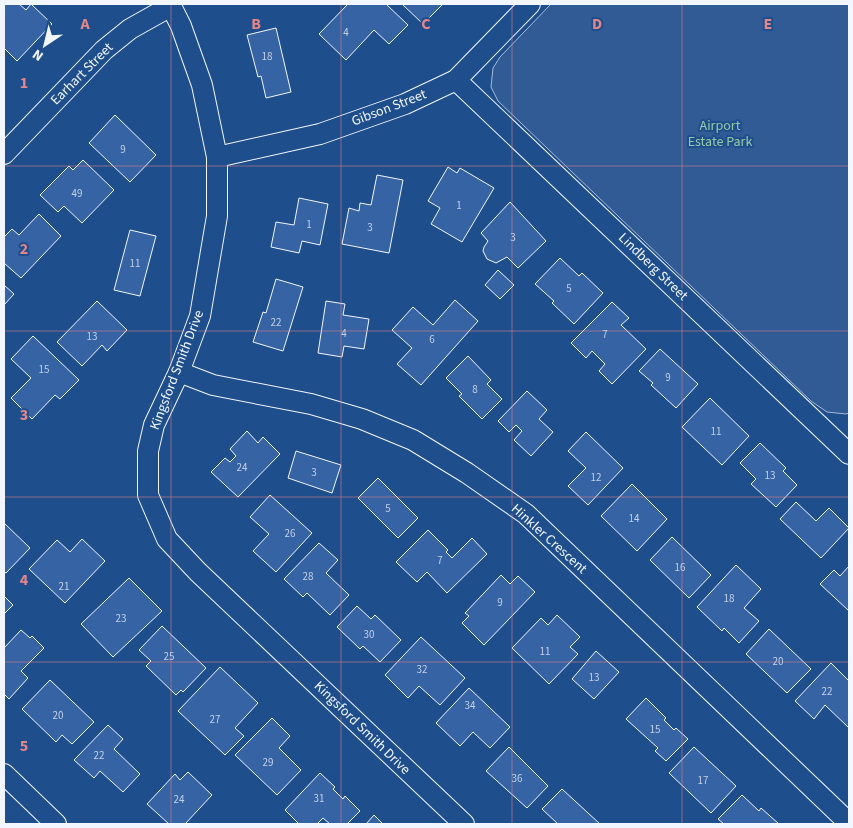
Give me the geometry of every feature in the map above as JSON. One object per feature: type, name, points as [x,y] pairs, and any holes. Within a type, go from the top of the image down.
[{"type":"street","name":"Gibson Street","points":[[217,158],[320,134],[405,104],[456,80],[530,4]]},
{"type":"street","name":"Earhart Street","points":[[4,154],[104,50],[130,29],[170,5]]},
{"type":"street","name":"Kingsford Smith Drive","points":[[170,5],[181,26],[202,85],[217,158],[217,216],[200,316],[179,372],[154,425],[148,451],[148,495],[167,539],[198,572],[464,824]]},
{"type":"street","name":"Lindberg Street","points":[[456,80],[847,449]]},
{"type":"street","name":"Hinkler Crescent","points":[[179,372],[212,384],[311,404],[362,419],[412,440],[468,473],[526,514],[849,823]]},
{"type":"street","points":[[4,774],[56,824]]},
{"type":"shaded area","name":"Airport Estate Park","points":[[551,4],[849,4],[849,413],[827,412],[811,401],[498,101],[491,87],[493,68],[500,57]]},
{"type":"building","points":[[4,4],[19,4],[26,10],[31,4],[52,24],[17,61],[4,48]]},
{"type":"building","points":[[348,4],[386,4],[408,25],[389,44],[374,30],[346,60],[319,34]]},
{"type":"building","points":[[402,4],[443,4],[423,24]]},
{"type":"building","points":[[276,28],[291,92],[266,98],[261,76],[258,77],[247,35]]},
{"type":"building","points":[[115,115],[156,155],[130,182],[89,143]]},
{"type":"building","points":[[83,160],[114,190],[82,223],[64,206],[58,212],[40,195],[69,166],[73,170]]},
{"type":"building","points":[[448,167],[457,173],[460,168],[494,188],[462,242],[431,224],[440,208],[428,201]]},
{"type":"building","points":[[377,175],[403,180],[389,253],[342,244],[349,208],[359,211],[360,203],[371,205]]},
{"type":"building","points":[[299,198],[328,204],[320,245],[302,241],[299,253],[271,247],[276,222],[294,225]]},
{"type":"building","points":[[510,202],[546,241],[518,268],[507,257],[496,263],[487,259],[483,251],[488,241],[481,233]]},
{"type":"building","points":[[39,214],[61,236],[21,278],[4,263],[4,237],[12,229],[19,235]]},
{"type":"building","points":[[130,230],[156,236],[140,296],[114,290]]},
{"type":"building","points":[[560,258],[579,276],[582,273],[603,293],[574,324],[552,303],[554,301],[535,284]]},
{"type":"building","points":[[498,270],[514,285],[500,299],[485,285]]},
{"type":"building","points":[[276,279],[303,287],[283,351],[253,342],[263,312],[266,313]]},
{"type":"building","points":[[4,285],[14,294],[4,305]]},
{"type":"building","points":[[455,300],[478,321],[421,385],[397,364],[412,348],[392,330],[413,307],[433,325]]},
{"type":"building","points":[[97,301],[127,330],[107,351],[102,345],[82,366],[57,342]]},
{"type":"building","points":[[326,301],[345,304],[343,315],[369,319],[364,349],[344,346],[342,357],[318,353]]},
{"type":"building","points":[[612,302],[629,318],[621,325],[646,349],[612,384],[599,371],[605,364],[592,351],[586,358],[571,343]]},
{"type":"building","points":[[33,336],[79,380],[60,399],[55,395],[32,419],[11,398],[31,378],[11,359]]},
{"type":"building","points":[[660,349],[698,384],[676,408],[639,371]]},
{"type":"building","points":[[468,356],[491,380],[487,384],[502,399],[482,419],[459,396],[462,394],[446,378]]},
{"type":"building","points":[[527,391],[547,410],[539,419],[553,432],[531,456],[514,440],[522,431],[516,425],[509,432],[498,421]]},
{"type":"building","points":[[710,398],[749,436],[722,465],[682,427]]},
{"type":"building","points":[[247,431],[258,443],[263,437],[280,454],[238,497],[211,472],[225,458],[230,462],[236,456],[230,449]]},
{"type":"building","points":[[586,432],[623,468],[588,505],[568,486],[586,468],[568,451]]},
{"type":"building","points":[[760,443],[786,468],[783,471],[797,485],[776,507],[751,484],[756,479],[740,463]]},
{"type":"building","points":[[296,451],[341,465],[332,493],[288,478]]},
{"type":"building","points":[[378,478],[418,518],[398,538],[358,498]]},
{"type":"building","points":[[632,484],[667,519],[637,551],[601,516]]},
{"type":"building","points":[[270,495],[312,533],[276,572],[253,551],[269,534],[250,517]]},
{"type":"building","points":[[796,502],[816,521],[829,508],[849,528],[821,558],[780,519]]},
{"type":"building","points":[[4,523],[30,548],[6,573],[4,572]]},
{"type":"building","points":[[428,530],[448,550],[446,552],[452,558],[472,538],[487,554],[447,593],[427,572],[417,582],[396,562]]},
{"type":"building","points":[[672,537],[711,575],[689,598],[650,560]]},
{"type":"building","points":[[82,539],[105,561],[65,603],[29,569],[57,540],[70,552]]},
{"type":"building","points":[[319,543],[338,560],[326,573],[349,595],[330,615],[307,593],[303,597],[284,579]]},
{"type":"building","points":[[736,565],[761,589],[744,608],[759,621],[739,643],[724,628],[722,631],[697,607]]},
{"type":"building","points":[[849,566],[849,611],[820,584],[834,570],[840,576]]},
{"type":"building","points":[[501,575],[510,584],[518,576],[535,592],[484,645],[462,623],[469,616],[465,613]]},
{"type":"building","points":[[129,578],[162,611],[113,657],[81,624]]},
{"type":"building","points":[[4,596],[13,605],[4,614]]},
{"type":"building","points":[[357,606],[371,619],[375,615],[401,640],[380,662],[363,646],[360,649],[337,627]]},
{"type":"building","points":[[557,615],[580,637],[570,647],[578,654],[549,684],[512,648],[541,618],[548,625]]},
{"type":"building","points":[[162,626],[206,668],[183,692],[181,690],[176,695],[146,666],[151,661],[139,650]]},
{"type":"building","points":[[769,629],[811,669],[787,693],[746,654]]},
{"type":"building","points":[[21,630],[30,638],[32,636],[44,648],[21,671],[28,678],[9,699],[4,694],[4,648]]},
{"type":"building","points":[[421,637],[465,678],[440,705],[419,686],[408,698],[385,675]]},
{"type":"building","points":[[596,651],[619,672],[594,699],[572,679]]},
{"type":"building","points":[[831,663],[849,681],[849,728],[825,705],[814,719],[795,701]]},
{"type":"building","points":[[220,667],[258,703],[235,728],[244,736],[225,755],[178,711]]},
{"type":"building","points":[[50,680],[94,722],[72,744],[62,735],[56,742],[22,709]]},
{"type":"building","points":[[469,688],[510,727],[490,748],[473,732],[460,746],[436,723]]},
{"type":"building","points":[[646,698],[666,718],[664,720],[674,730],[676,728],[688,739],[666,761],[655,751],[658,748],[626,719]]},
{"type":"building","points":[[272,718],[290,736],[279,748],[301,770],[277,795],[235,755]]},
{"type":"building","points":[[108,725],[123,739],[114,749],[140,774],[123,792],[100,771],[94,778],[74,760]]},
{"type":"building","points":[[509,747],[548,786],[527,808],[486,771]]},
{"type":"building","points":[[694,747],[736,786],[711,813],[669,773]]},
{"type":"building","points":[[188,772],[212,795],[185,824],[169,824],[147,804],[175,774],[180,780]]},
{"type":"building","points":[[320,773],[335,787],[333,789],[343,799],[345,796],[360,811],[347,824],[330,824],[323,818],[317,824],[299,824],[285,810]]},
{"type":"building","points":[[562,789],[600,824],[558,824],[542,809]]},
{"type":"building","points":[[742,795],[759,811],[761,808],[779,824],[724,824],[718,819]]},
{"type":"building","points":[[374,815],[383,824],[366,824]]}]
